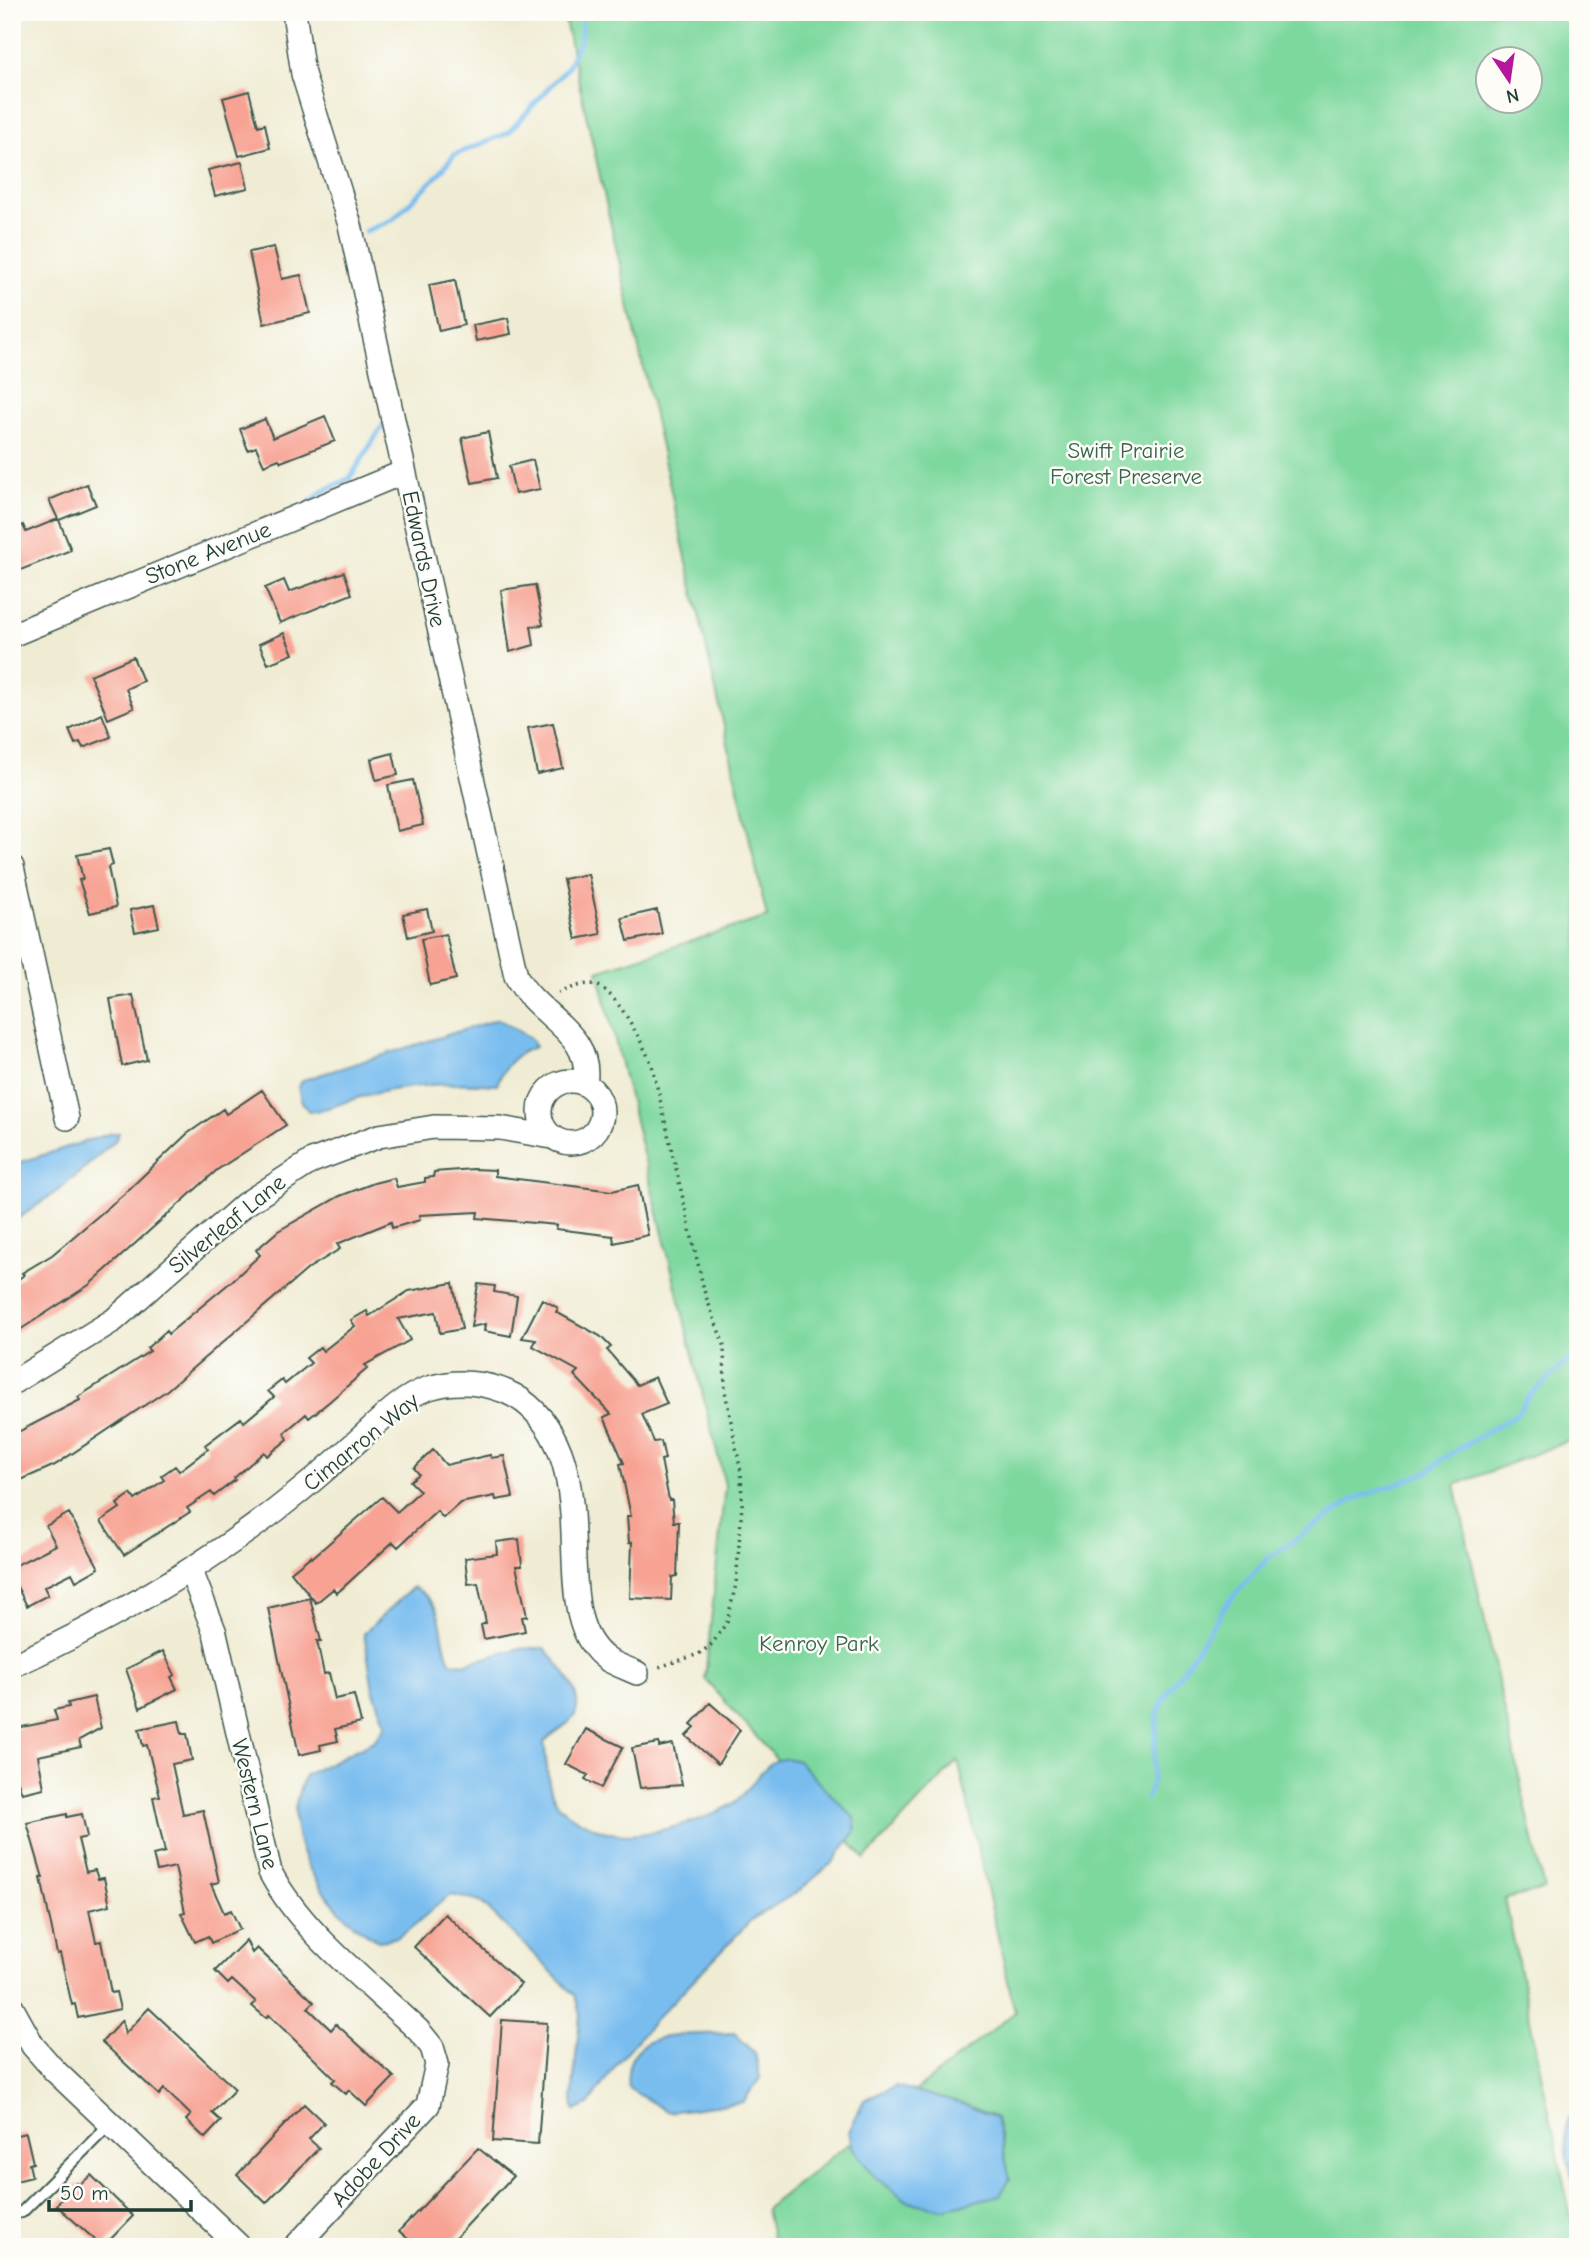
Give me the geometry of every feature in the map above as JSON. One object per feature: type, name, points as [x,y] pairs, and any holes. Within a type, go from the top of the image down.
[{"type":"street","name":"Edwards Drive","points":[[294,12],[303,74],[350,225],[516,976],[524,993],[575,1038],[585,1055],[585,1084]]},
{"type":"street","name":"Stone Avenue","points":[[12,635],[404,472]]},
{"type":"street","points":[[12,867],[67,1118]]},
{"type":"street","points":[[552,1137],[540,1117],[545,1094],[554,1085],[565,1081],[585,1084]]},
{"type":"street","name":"Silverleaf Lane","points":[[12,1383],[114,1320],[244,1205],[312,1161],[379,1136],[434,1127],[469,1126],[576,1142],[587,1138],[596,1130],[601,1119],[602,1107],[597,1095],[585,1084]]},
{"type":"street","name":"Cimarron Way","points":[[12,1666],[80,1635],[191,1571],[312,1483],[416,1394],[460,1382],[496,1388],[528,1405],[552,1433],[561,1449],[573,1511],[574,1585],[582,1619],[591,1638],[607,1659],[637,1673]]},
{"type":"street","name":"Western Lane","points":[[191,1571],[215,1633],[270,1872],[287,1901],[306,1923],[419,2031],[432,2048],[438,2063]]},
{"type":"street","points":[[12,2008],[33,2046],[110,2124],[240,2247]]},
{"type":"street","name":"Adobe Drive","points":[[295,2247],[428,2105],[438,2063]]},
{"type":"lane","points":[[12,2214],[22,2211],[110,2124]]},
{"type":"path","points":[[550,996],[590,984],[605,988],[642,1041],[652,1065],[705,1294],[723,1345],[725,1391],[741,1472],[742,1505],[736,1584],[727,1622],[712,1644],[699,1654],[637,1673]]},
{"type":"green space","name":"Swift Prairie Forest Preserve","points":[[563,12],[1578,12],[1578,1437],[1455,1485],[1544,1890],[1505,1899],[1577,2247],[774,2247],[766,2209],[1015,2012],[958,1760],[865,1859],[705,1679],[725,1485],[598,971],[767,917]]},
{"type":"water","points":[[498,1019],[530,1038],[535,1047],[511,1061],[497,1085],[448,1084],[399,1089],[367,1095],[309,1112],[301,1100],[298,1087],[303,1080]]},
{"type":"water","points":[[111,1133],[119,1133],[115,1141],[63,1187],[12,1223],[12,1165]]},
{"type":"water","points":[[413,1587],[432,1602],[437,1611],[450,1662],[463,1664],[520,1648],[544,1648],[564,1672],[575,1693],[576,1712],[570,1721],[544,1742],[548,1779],[552,1794],[560,1806],[586,1824],[625,1835],[664,1830],[693,1821],[738,1800],[768,1766],[786,1759],[798,1761],[854,1818],[856,1831],[833,1862],[800,1890],[751,1920],[654,2021],[618,2062],[588,2105],[575,2111],[572,2099],[580,2015],[575,1995],[480,1901],[451,1895],[408,1930],[390,1939],[378,1941],[348,1919],[322,1889],[311,1872],[297,1836],[295,1812],[305,1775],[374,1741],[386,1725],[373,1689],[364,1633]]},
{"type":"water","points":[[734,2033],[755,2053],[760,2078],[743,2102],[668,2112],[628,2088],[629,2067],[635,2053],[646,2043],[678,2035]]},
{"type":"water","points":[[896,2086],[966,2105],[996,2118],[1010,2179],[1000,2195],[944,2209],[909,2202],[875,2177],[852,2147],[849,2132],[864,2100]]},
{"type":"water","points":[[1578,2107],[1578,2198],[1565,2137],[1570,2116]]},
{"type":"building","points":[[249,91],[258,126],[265,124],[270,148],[239,156],[223,98]]},
{"type":"building","points":[[242,162],[248,188],[215,196],[208,170]]},
{"type":"building","points":[[274,247],[282,279],[301,275],[310,313],[264,324],[249,252]]},
{"type":"building","points":[[455,280],[464,325],[439,331],[429,285]]},
{"type":"building","points":[[508,318],[511,334],[476,341],[473,325]]},
{"type":"building","points":[[325,416],[335,441],[281,462],[279,459],[264,465],[256,447],[248,450],[240,429],[265,419],[273,438]]},
{"type":"building","points":[[488,432],[497,478],[472,483],[462,438]]},
{"type":"building","points":[[533,460],[540,489],[515,494],[509,466]]},
{"type":"building","points":[[87,484],[96,505],[59,520],[71,550],[18,571],[12,557],[12,529],[23,525],[26,532],[58,519],[49,500]]},
{"type":"building","points":[[344,572],[352,594],[280,623],[265,588],[284,580],[289,592]]},
{"type":"building","points":[[535,585],[543,625],[531,626],[534,645],[510,652],[501,590]]},
{"type":"building","points":[[284,633],[293,654],[268,664],[259,644]]},
{"type":"building","points":[[133,657],[143,681],[126,689],[134,708],[108,719],[90,675]]},
{"type":"building","points":[[102,714],[111,737],[83,748],[80,742],[75,744],[69,730]]},
{"type":"building","points":[[553,723],[563,768],[537,774],[528,728]]},
{"type":"building","points":[[393,753],[398,775],[376,780],[371,759]]},
{"type":"building","points":[[413,780],[423,825],[397,831],[388,785]]},
{"type":"building","points":[[109,849],[113,865],[108,867],[116,907],[90,913],[79,880],[83,879],[77,855]]},
{"type":"building","points":[[588,874],[601,934],[576,939],[563,879]]},
{"type":"building","points":[[154,905],[159,927],[135,932],[130,910]]},
{"type":"building","points":[[427,909],[432,931],[408,937],[403,914]]},
{"type":"building","points":[[657,910],[662,934],[628,941],[622,918]]},
{"type":"building","points":[[446,934],[456,979],[430,985],[421,939]]},
{"type":"building","points":[[133,995],[147,1060],[122,1066],[110,999]]},
{"type":"building","points":[[262,1090],[286,1125],[217,1170],[89,1285],[12,1335],[12,1284],[24,1275],[22,1273],[52,1255],[124,1194],[187,1134],[223,1109],[226,1114]]},
{"type":"building","points":[[495,1170],[495,1176],[612,1191],[638,1185],[648,1235],[614,1243],[613,1236],[556,1229],[557,1225],[477,1218],[478,1212],[419,1215],[420,1220],[392,1228],[391,1222],[337,1244],[340,1249],[309,1268],[166,1391],[55,1465],[12,1484],[12,1435],[80,1400],[78,1397],[150,1351],[147,1348],[166,1331],[168,1334],[260,1255],[256,1250],[278,1231],[340,1196],[374,1183],[394,1178],[397,1187],[425,1182],[425,1178],[433,1177],[434,1172]]},
{"type":"building","points":[[453,1283],[462,1329],[440,1333],[436,1312],[398,1319],[410,1340],[365,1365],[368,1368],[330,1401],[309,1418],[306,1414],[284,1433],[288,1439],[267,1456],[264,1452],[214,1496],[211,1492],[187,1508],[190,1512],[124,1555],[101,1521],[120,1508],[117,1504],[131,1494],[135,1500],[164,1480],[161,1476],[175,1466],[179,1471],[208,1449],[205,1445],[241,1418],[244,1422],[274,1397],[268,1391],[282,1380],[285,1384],[311,1363],[306,1358],[320,1347],[323,1351],[355,1326],[351,1320],[367,1311],[369,1316],[409,1291]]},
{"type":"building","points":[[478,1284],[495,1286],[494,1292],[517,1296],[511,1336],[484,1331],[485,1324],[471,1327]]},
{"type":"building","points":[[542,1299],[558,1308],[556,1312],[600,1336],[611,1347],[607,1350],[637,1385],[655,1377],[667,1404],[642,1414],[654,1442],[661,1441],[665,1459],[661,1460],[669,1500],[672,1500],[674,1522],[679,1522],[677,1576],[672,1577],[671,1600],[630,1598],[632,1542],[629,1543],[627,1516],[631,1516],[620,1464],[624,1463],[604,1417],[611,1414],[574,1375],[578,1371],[533,1346],[536,1340],[522,1338]]},
{"type":"building","points":[[433,1450],[446,1465],[490,1455],[491,1458],[504,1456],[513,1497],[496,1500],[495,1496],[460,1503],[443,1518],[437,1511],[398,1547],[393,1542],[337,1593],[333,1589],[316,1603],[291,1572],[311,1556],[312,1558],[382,1497],[397,1512],[420,1491],[410,1481],[419,1474],[414,1468]]},
{"type":"building","points":[[69,1513],[99,1568],[76,1581],[72,1573],[44,1587],[48,1595],[27,1606],[12,1577],[12,1567],[56,1545],[46,1526]]},
{"type":"building","points":[[519,1539],[522,1566],[516,1566],[527,1616],[522,1617],[525,1631],[484,1639],[481,1625],[486,1623],[478,1583],[468,1584],[465,1558],[497,1554],[496,1542]]},
{"type":"building","points":[[310,1598],[321,1641],[317,1641],[324,1674],[329,1673],[335,1699],[354,1695],[361,1723],[335,1729],[338,1741],[320,1745],[321,1750],[299,1755],[268,1608]]},
{"type":"building","points":[[163,1651],[175,1675],[171,1677],[177,1689],[140,1708],[126,1669]]},
{"type":"building","points":[[94,1697],[101,1728],[79,1740],[81,1747],[38,1756],[44,1788],[22,1793],[12,1765],[12,1729],[57,1720],[54,1710],[69,1707],[68,1703]]},
{"type":"building","points":[[710,1703],[740,1730],[718,1764],[686,1736],[695,1727],[691,1724]]},
{"type":"building","points":[[179,1721],[182,1734],[187,1734],[192,1760],[172,1764],[183,1814],[203,1810],[219,1882],[211,1884],[224,1913],[231,1910],[240,1929],[211,1943],[208,1936],[195,1942],[181,1913],[185,1912],[175,1867],[157,1871],[153,1855],[165,1852],[153,1797],[160,1796],[147,1745],[143,1746],[139,1729]]},
{"type":"building","points":[[586,1729],[623,1747],[601,1788],[585,1779],[588,1775],[566,1764]]},
{"type":"building","points":[[659,1743],[659,1747],[673,1744],[682,1785],[640,1788],[632,1748]]},
{"type":"building","points":[[67,1814],[67,1817],[82,1814],[87,1837],[78,1839],[86,1872],[95,1870],[98,1879],[104,1878],[110,1905],[89,1910],[96,1942],[101,1941],[111,1993],[116,1992],[120,2009],[78,2018],[75,2004],[72,2005],[60,1953],[57,1954],[43,1878],[27,1823]]},
{"type":"building","points":[[445,1914],[521,1984],[490,2017],[414,1947]]},
{"type":"building","points":[[246,1940],[252,1953],[257,1948],[314,2002],[308,2008],[331,2030],[336,2024],[394,2077],[366,2106],[349,2090],[346,2094],[332,2082],[335,2079],[269,2015],[266,2018],[252,2006],[256,2002],[232,1980],[228,1984],[215,1971]]},
{"type":"building","points":[[149,2008],[235,2089],[212,2113],[221,2121],[205,2138],[186,2120],[191,2115],[164,2089],[159,2095],[102,2042],[122,2020],[125,2034]]},
{"type":"building","points":[[502,2020],[547,2023],[538,2144],[493,2141]]},
{"type":"building","points":[[304,2104],[324,2123],[309,2139],[319,2148],[266,2203],[237,2175]]},
{"type":"building","points":[[26,2133],[33,2163],[29,2164],[32,2177],[12,2182],[12,2136]]},
{"type":"building","points":[[478,2148],[513,2176],[447,2247],[417,2247],[399,2231]]},
{"type":"building","points":[[91,2175],[133,2216],[103,2247],[56,2205],[77,2183],[80,2185]]},
{"type":"waterway","points":[[366,231],[392,220],[438,175],[454,155],[508,133],[568,67],[581,38],[583,12]]},
{"type":"waterway","points":[[346,268],[356,303]]},
{"type":"waterway","points":[[310,502],[322,492],[350,478],[385,422]]},
{"type":"waterway","points":[[1146,1799],[1152,1782],[1157,1719],[1163,1700],[1228,1602],[1269,1557],[1353,1500],[1428,1472],[1441,1460],[1518,1413],[1528,1397],[1578,1352]]},
{"type":"park label","name":"Kenroy Park","points":[[819,1643]]}]
